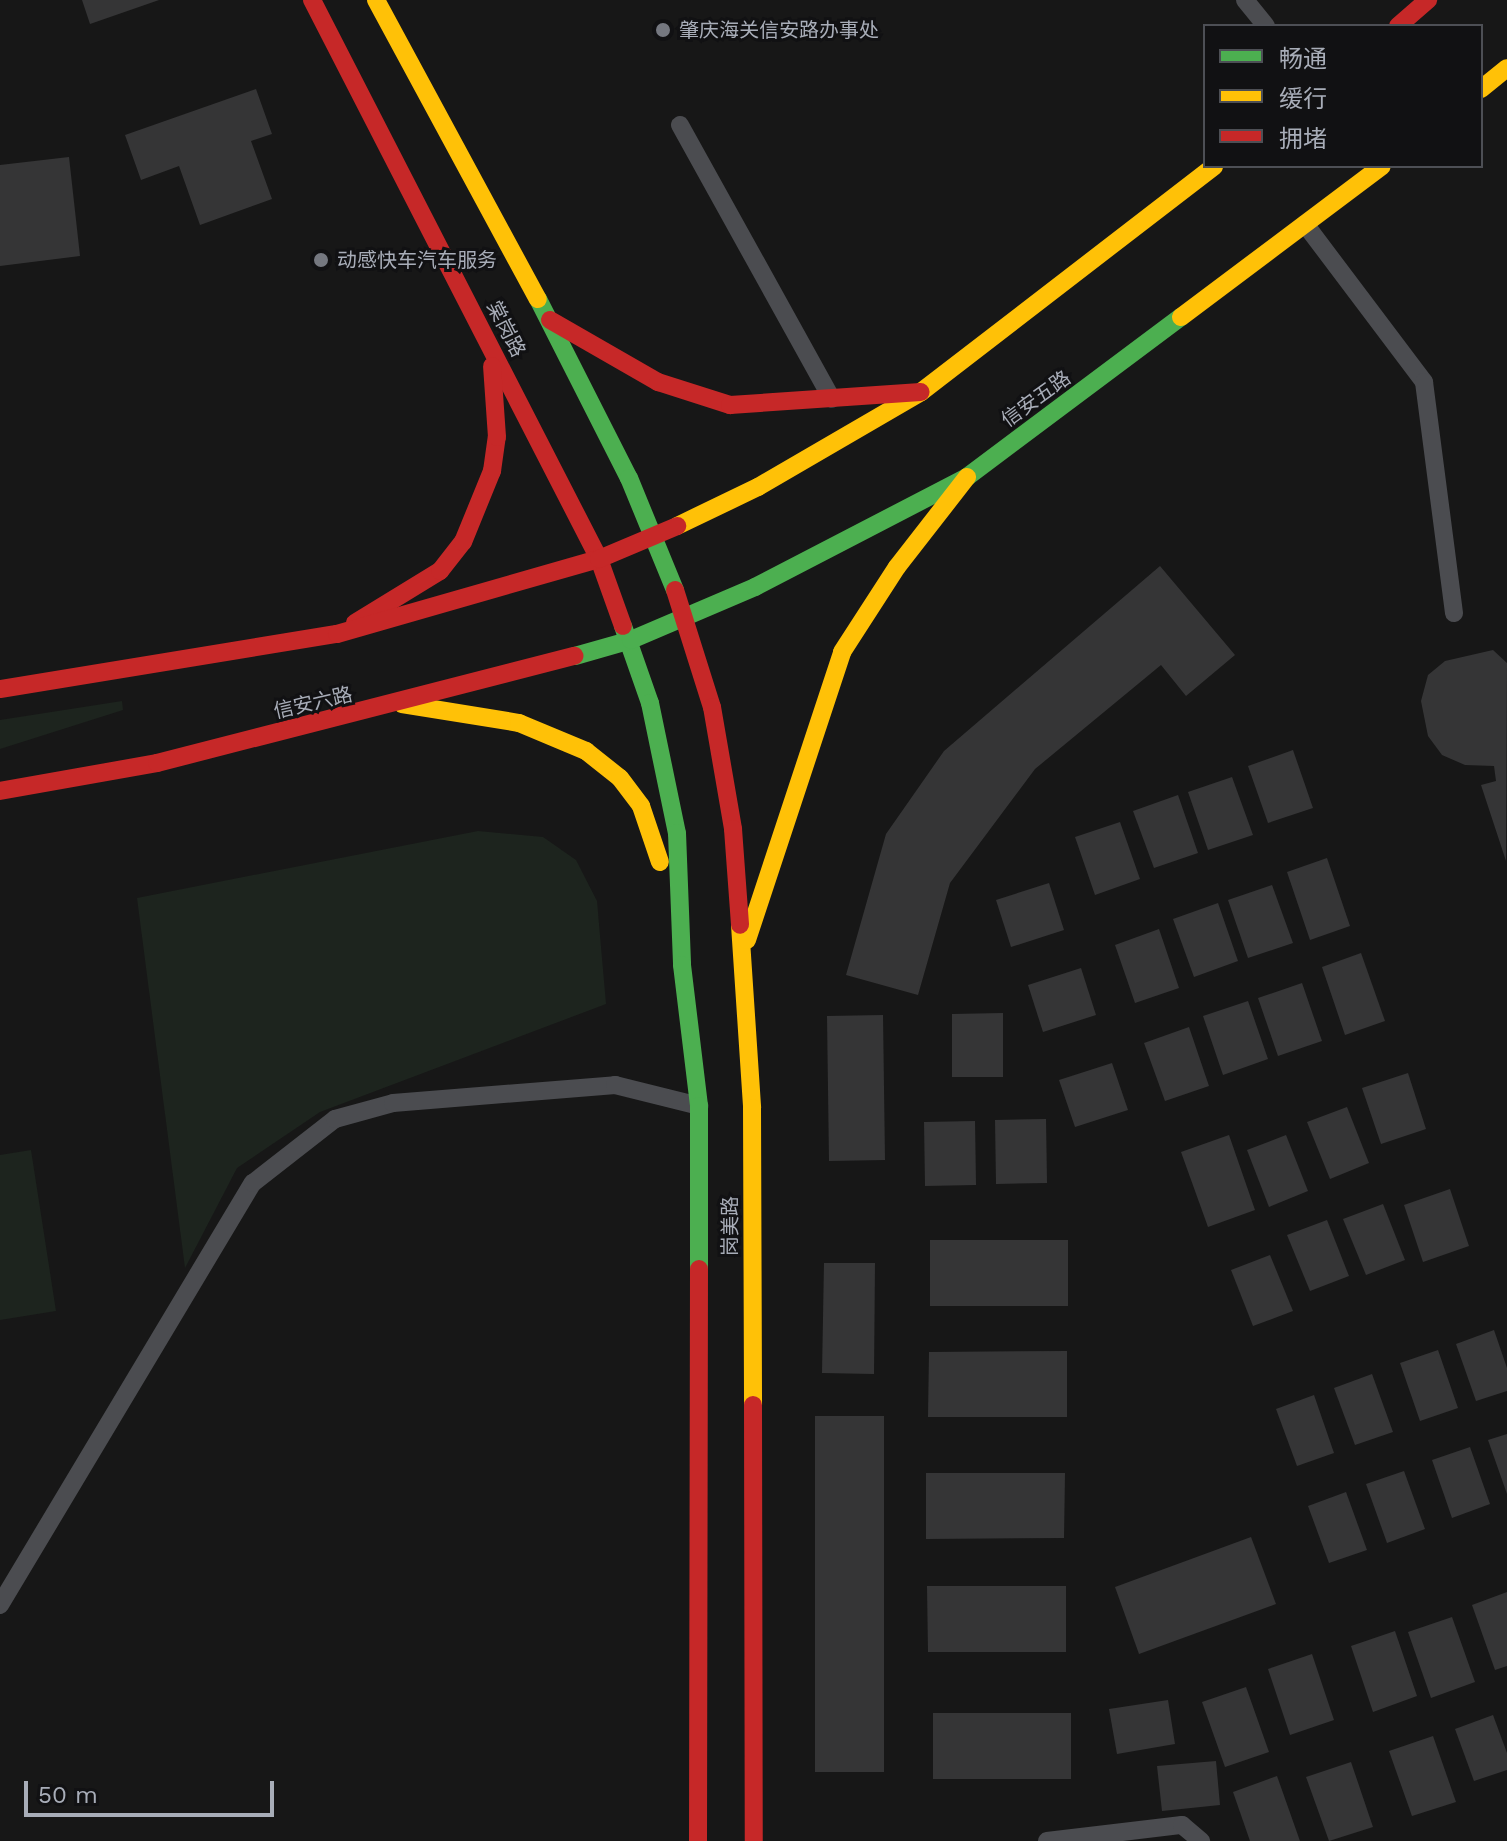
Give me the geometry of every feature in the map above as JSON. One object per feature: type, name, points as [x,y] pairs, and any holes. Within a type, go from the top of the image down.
[{"type":"main road","name":"棠岗路","points":[[312,0],[398,152],[489,344],[599,559],[631,640]]},
{"type":"main road","name":"棠岗路","points":[[376,0],[436,131],[550,320],[656,536],[686,617]]},
{"type":"main road","points":[[1400,24],[1428,0]]},
{"type":"main road","points":[[1483,87],[1507,68]]},
{"type":"main road","points":[[0,689],[337,634],[599,559],[656,536],[758,487],[921,392],[1211,168]]},
{"type":"main road","name":"信安五路","points":[[631,640],[686,617],[967,477],[1379,168]]},
{"type":"main road","points":[[550,320],[687,395],[730,405],[921,392]]},
{"type":"main road","points":[[337,634],[440,571],[463,542],[492,471],[497,437],[489,344]]},
{"type":"main road","points":[[739,965],[832,672],[869,608],[967,477]]},
{"type":"main road","name":"岗美路","points":[[686,617],[712,707],[752,1108],[754,1841]]},
{"type":"main road","name":"岗美路","points":[[631,640],[684,832],[682,965],[699,1106],[698,1841]]},
{"type":"main road","name":"信安六路","points":[[0,791],[157,763],[402,704],[631,640]]},
{"type":"main road","points":[[402,704],[519,723],[586,751],[620,778],[641,806],[658,851],[682,965]]},
{"type":"lane","points":[[1245,0],[1264,24]]},
{"type":"lane","points":[[680,125],[832,399]]},
{"type":"lane","points":[[1305,224],[1424,382],[1454,613]]},
{"type":"lane","points":[[0,1605],[253,1183],[335,1119],[393,1103],[615,1085],[699,1106]]},
{"type":"lane","points":[[1047,1841],[1182,1825],[1201,1841]]},
{"type":"shaded area","points":[[122,701],[123,710],[0,749],[0,720]]},
{"type":"shaded area","points":[[478,831],[543,837],[576,860],[597,901],[606,1004],[320,1112],[237,1168],[185,1268],[137,898]]},
{"type":"shaded area","points":[[31,1150],[56,1311],[0,1320],[0,1155]]},
{"type":"building","points":[[82,0],[159,0],[90,24]]},
{"type":"building","points":[[256,89],[272,134],[251,141],[272,199],[200,225],[179,166],[141,180],[125,135]]},
{"type":"building","points":[[69,157],[80,256],[0,266],[0,165]]},
{"type":"building","points":[[1160,566],[1235,655],[1186,696],[1161,665],[1035,769],[950,883],[918,995],[846,975],[886,834],[944,751]]},
{"type":"building","points":[[1493,650],[1507,663],[1506,861],[1481,785],[1496,781],[1494,766],[1465,765],[1442,755],[1428,736],[1421,701],[1428,675],[1445,661]]},
{"type":"building","points":[[1293,750],[1313,808],[1268,823],[1248,766]]},
{"type":"building","points":[[1232,777],[1253,835],[1208,850],[1188,792]]},
{"type":"building","points":[[1178,795],[1198,853],[1154,868],[1133,811]]},
{"type":"building","points":[[1120,822],[1140,879],[1095,895],[1075,837]]},
{"type":"building","points":[[1327,858],[1350,926],[1310,940],[1287,872]]},
{"type":"building","points":[[1049,883],[1064,930],[1011,947],[996,900]]},
{"type":"building","points":[[1272,885],[1293,943],[1248,958],[1228,900]]},
{"type":"building","points":[[1218,903],[1238,961],[1194,977],[1173,919]]},
{"type":"building","points":[[1159,929],[1179,988],[1135,1003],[1115,945]]},
{"type":"building","points":[[1361,953],[1385,1021],[1345,1035],[1322,967]]},
{"type":"building","points":[[1081,968],[1096,1015],[1043,1032],[1028,985]]},
{"type":"building","points":[[1302,983],[1322,1041],[1278,1056],[1258,998]]},
{"type":"building","points":[[1248,1001],[1268,1059],[1223,1075],[1203,1016]]},
{"type":"building","points":[[1003,1013],[1003,1077],[952,1077],[952,1014]]},
{"type":"building","points":[[883,1015],[885,1160],[829,1161],[827,1016]]},
{"type":"building","points":[[1189,1027],[1209,1086],[1165,1101],[1144,1043]]},
{"type":"building","points":[[1112,1063],[1128,1110],[1075,1127],[1059,1080]]},
{"type":"building","points":[[1408,1073],[1426,1129],[1381,1144],[1362,1088]]},
{"type":"building","points":[[1347,1107],[1369,1163],[1330,1179],[1307,1122]]},
{"type":"building","points":[[1046,1119],[1047,1183],[996,1184],[995,1120]]},
{"type":"building","points":[[975,1121],[976,1185],[925,1186],[924,1122]]},
{"type":"building","points":[[1229,1135],[1255,1210],[1208,1227],[1181,1152]]},
{"type":"building","points":[[1286,1135],[1308,1191],[1269,1207],[1247,1150]]},
{"type":"building","points":[[1450,1189],[1469,1246],[1423,1262],[1404,1205]]},
{"type":"building","points":[[1383,1204],[1405,1260],[1366,1275],[1343,1219]]},
{"type":"building","points":[[1327,1220],[1349,1276],[1310,1291],[1287,1235]]},
{"type":"building","points":[[930,1240],[1068,1240],[1068,1306],[930,1306]]},
{"type":"building","points":[[1270,1255],[1293,1311],[1253,1326],[1231,1270]]},
{"type":"building","points":[[824,1263],[875,1263],[874,1374],[822,1373]]},
{"type":"building","points":[[1494,1330],[1507,1368],[1507,1391],[1476,1401],[1456,1344]]},
{"type":"building","points":[[1438,1350],[1458,1408],[1420,1421],[1400,1363]]},
{"type":"building","points":[[1067,1351],[1067,1417],[928,1417],[929,1352]]},
{"type":"building","points":[[1372,1374],[1393,1432],[1355,1445],[1334,1388]]},
{"type":"building","points":[[1314,1395],[1334,1453],[1297,1466],[1276,1409]]},
{"type":"building","points":[[815,1416],[884,1416],[884,1772],[815,1772]]},
{"type":"building","points":[[1507,1434],[1507,1494],[1488,1440]]},
{"type":"building","points":[[1470,1447],[1490,1504],[1452,1518],[1432,1460]]},
{"type":"building","points":[[1404,1471],[1425,1529],[1387,1543],[1366,1484]]},
{"type":"building","points":[[926,1473],[1065,1473],[1064,1538],[926,1539]]},
{"type":"building","points":[[1346,1492],[1367,1550],[1329,1563],[1308,1506]]},
{"type":"building","points":[[1251,1537],[1276,1604],[1139,1654],[1115,1587]]},
{"type":"building","points":[[927,1586],[1066,1586],[1066,1652],[928,1652]]},
{"type":"building","points":[[1507,1592],[1507,1666],[1495,1670],[1472,1605]]},
{"type":"building","points":[[1452,1617],[1475,1682],[1431,1698],[1408,1632]]},
{"type":"building","points":[[1395,1631],[1417,1696],[1373,1712],[1351,1646]]},
{"type":"building","points":[[1312,1654],[1334,1720],[1290,1735],[1268,1669]]},
{"type":"building","points":[[1246,1687],[1269,1752],[1225,1767],[1202,1702]]},
{"type":"building","points":[[1168,1700],[1175,1744],[1117,1754],[1109,1709]]},
{"type":"building","points":[[933,1713],[1071,1713],[1071,1779],[933,1779]]},
{"type":"building","points":[[1493,1715],[1507,1753],[1507,1770],[1474,1781],[1455,1729]]},
{"type":"building","points":[[1433,1736],[1456,1802],[1412,1816],[1389,1751]]},
{"type":"building","points":[[1216,1761],[1220,1805],[1162,1811],[1157,1766]]},
{"type":"building","points":[[1351,1762],[1373,1827],[1329,1841],[1306,1777]]},
{"type":"building","points":[[1277,1776],[1300,1841],[1250,1841],[1233,1792]]},
{"type":"traffic: fast","points":[[538,299],[629,478],[675,590]]},
{"type":"traffic: fast","points":[[575,656],[631,640],[755,587],[967,477],[1181,317]]},
{"type":"traffic: fast","points":[[623,626],[650,703],[677,833],[682,965],[699,1106],[699,1269]]},
{"type":"traffic: slow","points":[[376,0],[538,299]]},
{"type":"traffic: slow","points":[[1483,87],[1507,68]]},
{"type":"traffic: slow","points":[[677,526],[758,487],[921,392],[1211,168]]},
{"type":"traffic: slow","points":[[1181,317],[1379,168]]},
{"type":"traffic: slow","points":[[747,940],[842,652],[897,567],[967,477]]},
{"type":"traffic: slow","points":[[402,704],[519,723],[586,751],[620,778],[641,806],[660,862]]},
{"type":"traffic: slow","points":[[740,925],[752,1108],[753,1405]]},
{"type":"traffic: jam","points":[[312,0],[599,559],[623,626]]},
{"type":"traffic: jam","points":[[1400,24],[1428,0]]},
{"type":"traffic: jam","points":[[550,320],[658,382],[730,405],[921,392]]},
{"type":"traffic: jam","points":[[355,623],[440,571],[463,542],[492,471],[497,437],[492,366]]},
{"type":"traffic: jam","points":[[0,689],[337,634],[599,559],[677,526]]},
{"type":"traffic: jam","points":[[675,590],[712,707],[733,829],[740,925]]},
{"type":"traffic: jam","points":[[0,791],[157,763],[575,656]]},
{"type":"traffic: jam","points":[[698,1841],[699,1269]]},
{"type":"traffic: jam","points":[[753,1405],[754,1841]]},
{"type":"place","name":"肇庆海关信安路办事处","points":[[663,30]]},
{"type":"place","name":"动感快车汽车服务","points":[[321,260]]}]
